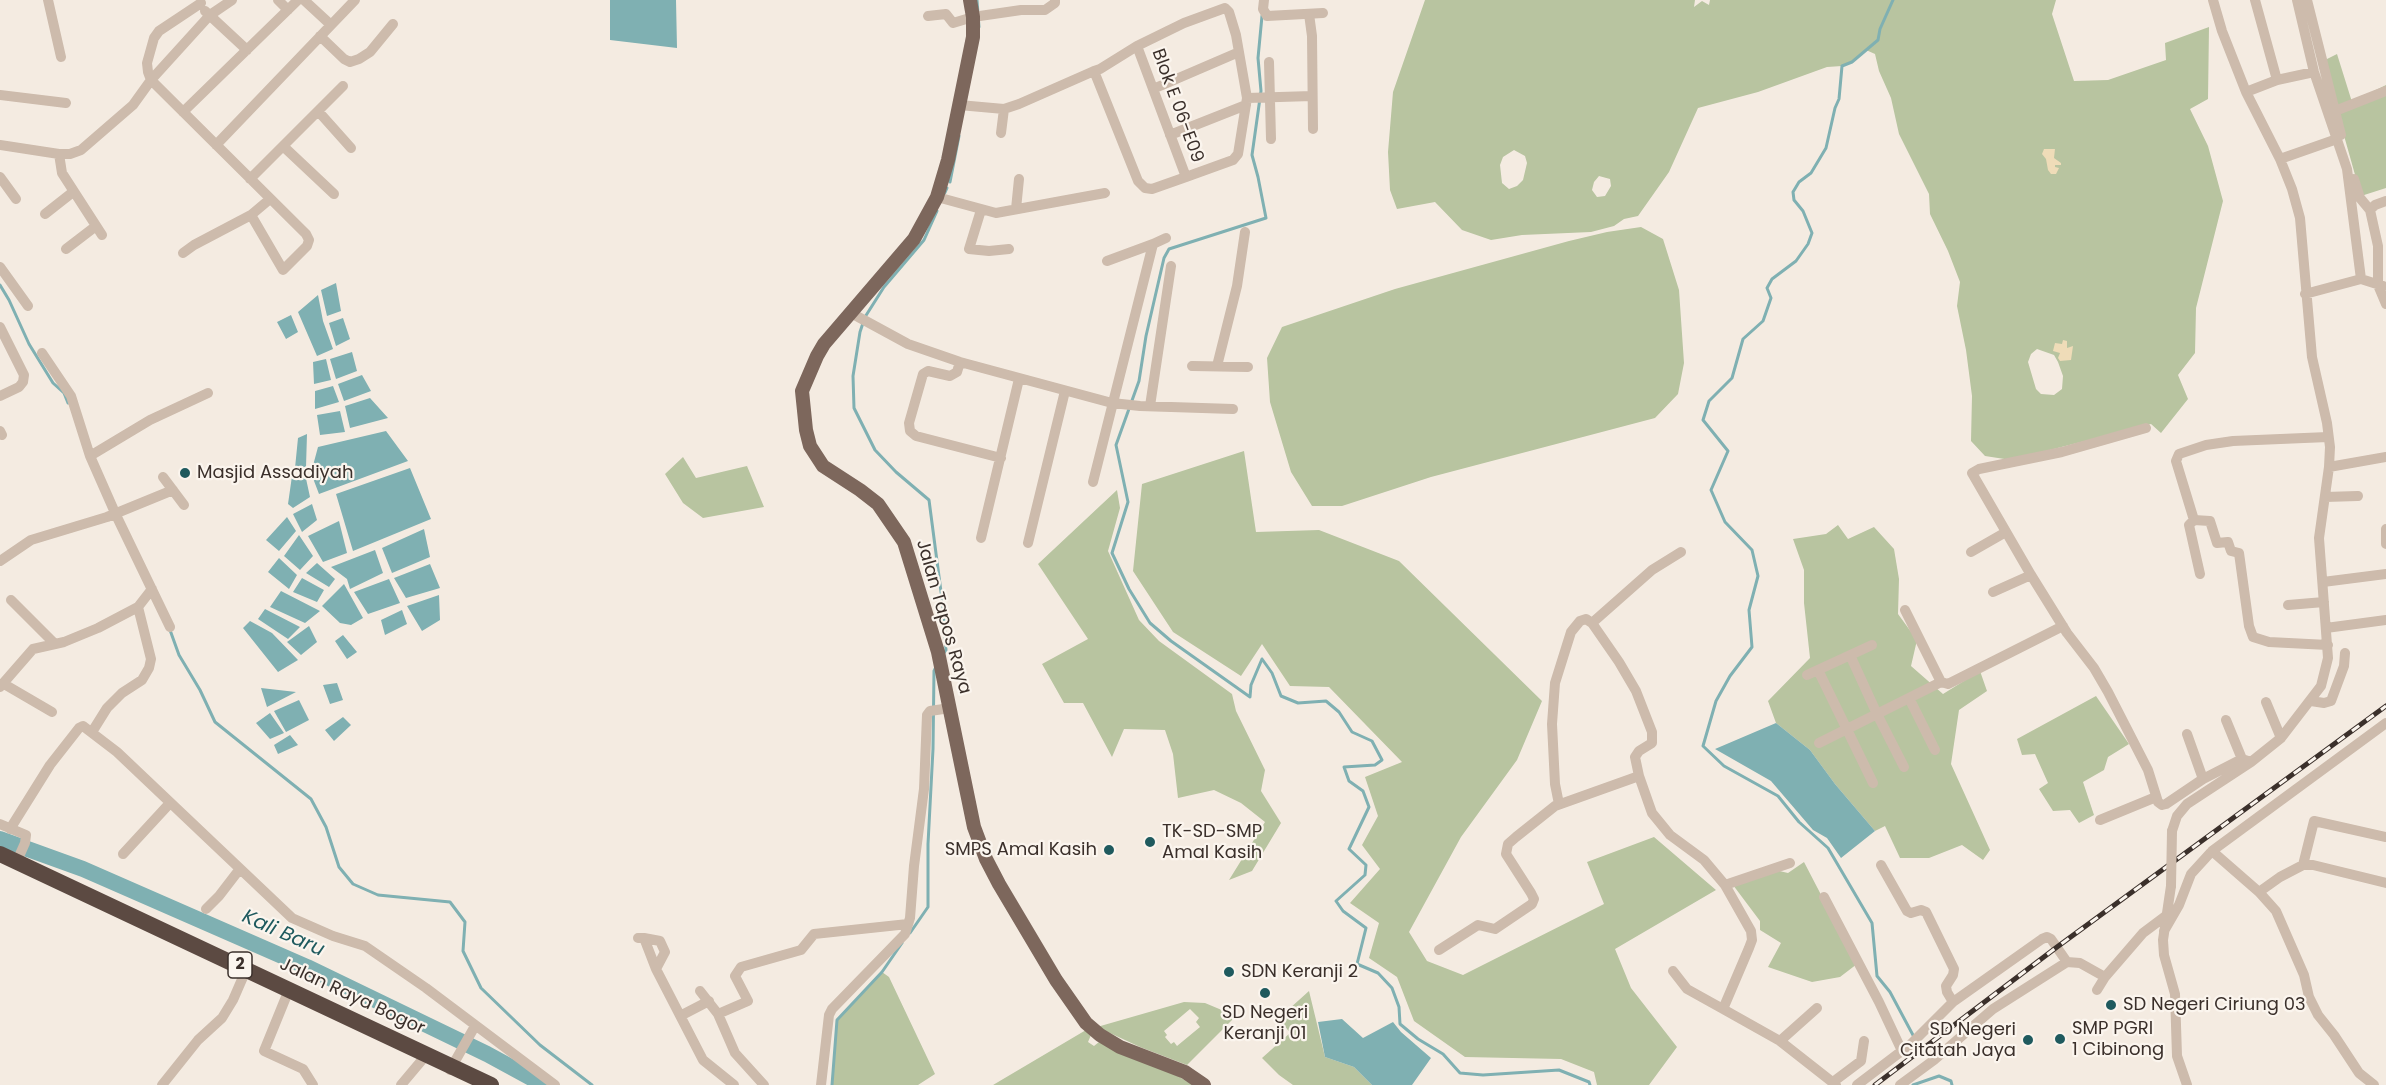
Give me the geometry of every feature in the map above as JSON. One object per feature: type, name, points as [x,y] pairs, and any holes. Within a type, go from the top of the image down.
[{"type":"highway","name":"Jalan Raya Bogor","points":[[0,854],[452,1064],[491,1085]]},
{"type":"highway","name":"Jalan Raya Bogor","points":[[12,859],[243,977],[422,1060],[452,1064],[474,1085]]},
{"type":"main road","name":"Jalan Tapos Raya","points":[[970,0],[979,16],[962,105],[948,160],[942,199],[855,315],[824,344],[802,391],[803,415],[810,446],[823,466],[878,504],[904,542],[939,658],[940,710],[986,859],[1071,1003],[1086,1023],[1100,1035],[1120,1047],[1185,1072],[1204,1085]]},
{"type":"street","points":[[48,0],[61,57]]},
{"type":"street","points":[[0,145],[59,154],[70,154],[81,150],[133,105],[151,80],[210,15],[232,0]]},
{"type":"street","points":[[278,0],[288,10]]},
{"type":"street","points":[[183,112],[298,0]]},
{"type":"street","points":[[304,0],[331,25]]},
{"type":"street","points":[[216,145],[355,0]]},
{"type":"street","points":[[928,16],[946,14],[951,22],[1021,10],[1045,10],[1055,3],[1055,0]]},
{"type":"street","points":[[1264,0],[1263,9],[1267,16],[1323,13]]},
{"type":"street","points":[[2187,1085],[2177,1056],[2175,994],[2164,955],[2164,931],[2171,886],[2172,831],[2177,816],[2187,804],[2246,760],[2281,738],[2311,701],[2324,680],[2328,658],[2319,526],[2329,467],[2328,437],[2312,357],[2300,218],[2280,159],[2246,92],[2222,31],[2213,0]]},
{"type":"street","points":[[2255,0],[2277,80]]},
{"type":"street","points":[[2297,0],[2314,72],[2350,184],[2361,279]]},
{"type":"street","points":[[2307,0],[2360,198],[2370,210],[2378,246],[2386,304]]},
{"type":"street","points":[[247,50],[210,15],[200,2],[159,31],[154,38],[147,63],[151,80],[306,234],[309,240],[307,246],[283,270],[251,215]]},
{"type":"street","points":[[962,105],[1004,109],[1094,71],[1137,46],[1184,23],[1223,8],[1230,13],[1239,52],[1271,140]]},
{"type":"street","points":[[1310,14],[1313,129]]},
{"type":"street","points":[[320,36],[350,62],[370,52],[393,24]]},
{"type":"street","name":"Blok E 06-E09","points":[[1137,46],[1186,177]]},
{"type":"street","points":[[1153,88],[1239,52]]},
{"type":"street","points":[[1094,71],[1138,180],[1142,186],[1152,189],[1236,157],[1269,62]]},
{"type":"street","points":[[2246,92],[2277,80],[2314,72]]},
{"type":"street","points":[[250,179],[343,86]]},
{"type":"street","points":[[2335,111],[2386,91]]},
{"type":"street","points":[[0,95],[66,103]]},
{"type":"street","points":[[1170,135],[1255,100],[1312,96]]},
{"type":"street","points":[[1001,133],[1004,109]]},
{"type":"street","points":[[318,111],[351,148]]},
{"type":"street","points":[[2280,159],[2337,140]]},
{"type":"street","points":[[284,146],[334,194]]},
{"type":"street","points":[[59,154],[62,173],[99,231],[66,249]]},
{"type":"street","points":[[0,177],[16,199]]},
{"type":"street","points":[[1016,209],[1020,178]]},
{"type":"street","points":[[45,214],[73,192]]},
{"type":"street","points":[[942,199],[996,213],[1105,193]]},
{"type":"street","points":[[183,253],[251,215],[270,199]]},
{"type":"street","points":[[2370,210],[2375,205],[2386,201]]},
{"type":"street","points":[[981,210],[968,249],[989,251],[1009,249]]},
{"type":"street","points":[[1217,366],[1237,286],[1245,232]]},
{"type":"street","points":[[1107,261],[1166,238]]},
{"type":"street","points":[[1093,482],[1116,404],[1153,243]]},
{"type":"street","points":[[1145,406],[1171,266]]},
{"type":"street","points":[[0,267],[28,306]]},
{"type":"street","points":[[2306,294],[2361,279],[2382,285]]},
{"type":"street","points":[[855,315],[908,344],[960,362],[1116,404],[1233,409]]},
{"type":"street","points":[[0,327],[24,375],[19,387],[0,396]]},
{"type":"street","points":[[42,353],[71,396],[112,516],[170,627]]},
{"type":"street","points":[[960,362],[957,372],[950,376],[928,370],[923,374],[909,423],[910,431],[916,436],[1001,458]]},
{"type":"street","points":[[1192,366],[1248,367]]},
{"type":"street","points":[[981,538],[1019,379]]},
{"type":"street","points":[[1028,543],[1065,390]]},
{"type":"street","points":[[90,456],[150,420],[208,393]]},
{"type":"street","points":[[2146,428],[2062,452],[1973,472],[1973,475],[2062,626],[2094,668],[2108,692],[2148,770],[2156,797],[2162,806],[2203,779],[2246,760]]},
{"type":"street","points":[[2194,520],[2176,461],[2179,454],[2233,441],[2328,437]]},
{"type":"street","points":[[2329,467],[2386,457]]},
{"type":"street","points":[[163,477],[184,505]]},
{"type":"street","points":[[0,561],[31,540],[112,516],[173,490]]},
{"type":"street","points":[[2325,497],[2358,496]]},
{"type":"street","points":[[2200,574],[2189,525],[2194,520],[2210,521],[2217,543],[2228,542],[2230,551],[2239,553],[2249,626],[2253,637],[2269,642],[2328,645]]},
{"type":"street","points":[[2386,529],[2386,544]]},
{"type":"street","points":[[1971,552],[2007,532]]},
{"type":"street","points":[[1592,623],[1652,570],[1681,552]]},
{"type":"street","points":[[2323,582],[2386,574]]},
{"type":"street","points":[[1993,592],[2031,575]]},
{"type":"street","points":[[33,649],[64,642],[98,628],[139,604],[151,591]]},
{"type":"street","points":[[11,600],[54,644]]},
{"type":"street","points":[[2288,605],[2324,602]]},
{"type":"street","points":[[92,732],[107,708],[122,693],[142,680],[149,668],[151,659],[139,604]]},
{"type":"street","points":[[1905,610],[1941,682]]},
{"type":"street","points":[[1559,804],[1552,724],[1555,683],[1571,632],[1580,621],[1586,619],[1592,623],[1636,691],[1652,732],[1652,743],[1639,751],[1635,757],[1652,813],[1662,827],[1704,860],[1725,885],[1752,935],[1749,948],[1723,1009]]},
{"type":"street","points":[[2326,628],[2386,620]]},
{"type":"street","points":[[1819,743],[1941,682],[1948,684],[2062,626]]},
{"type":"street","points":[[41,631],[33,649],[2,686],[52,712]]},
{"type":"street","points":[[1807,675],[1872,645]]},
{"type":"street","points":[[2311,701],[2324,703],[2331,701],[2344,666],[2345,653]]},
{"type":"street","points":[[1850,655],[1904,767]]},
{"type":"street","points":[[1818,670],[1873,783]]},
{"type":"street","points":[[1909,698],[1935,750]]},
{"type":"street","points":[[2266,702],[2281,738]]},
{"type":"street","points":[[821,1085],[829,1015],[832,1008],[904,936],[908,924],[924,789],[927,715],[940,710]]},
{"type":"street","points":[[2226,720],[2246,760]]},
{"type":"street","points":[[2164,931],[2179,905],[2191,874],[2212,851],[2386,723]]},
{"type":"street","points":[[12,859],[25,843],[26,835],[5,826],[50,765],[83,726],[117,752],[292,918],[333,936],[365,946],[473,1028],[555,1085]]},
{"type":"street","points":[[2187,734],[2203,779]]},
{"type":"street","points":[[1439,950],[1478,925],[1495,929],[1532,904],[1534,899],[1531,892],[1505,849],[1532,823],[1559,804],[1639,776]]},
{"type":"street","points":[[2100,820],[2156,797]]},
{"type":"street","points":[[123,854],[170,803]]},
{"type":"street","points":[[2303,865],[2314,821],[2386,837]]},
{"type":"street","points":[[2212,851],[2276,910],[2304,975],[2309,997],[2319,1015],[2359,1073],[2374,1085]]},
{"type":"street","points":[[1725,885],[1790,863]]},
{"type":"street","points":[[1881,865],[1907,911],[1926,912],[1954,969],[1946,986],[1953,1002]]},
{"type":"street","points":[[2259,892],[2280,877],[2303,865],[2313,865],[2386,883]]},
{"type":"street","points":[[206,909],[239,870]]},
{"type":"street","points":[[1824,897],[1882,1008],[1906,1047]]},
{"type":"street","points":[[2097,990],[2105,977],[2143,933],[2167,915]]},
{"type":"street","points":[[718,1014],[747,1001],[735,976],[741,967],[801,950],[814,934],[908,924]]},
{"type":"street","points":[[1857,1085],[1925,1031],[1953,1002],[2045,937],[2050,939],[2067,962]]},
{"type":"street","points":[[641,938],[660,941],[665,952],[656,969],[682,1015],[703,1060],[734,1085]]},
{"type":"street","points":[[1900,1085],[1934,1060],[1994,1008],[2067,962],[2080,963],[2105,977]]},
{"type":"street","points":[[1673,971],[1683,987],[1780,1041],[1834,1084],[1860,1062],[1864,1041]]},
{"type":"street","points":[[162,1085],[198,1040],[222,1018],[243,977]]},
{"type":"street","points":[[700,991],[718,1014],[735,1053],[758,1084]]},
{"type":"street","points":[[286,997],[264,1051],[303,1069],[314,1085]]},
{"type":"street","points":[[682,1015],[708,1001]]},
{"type":"street","points":[[1780,1041],[1816,1008]]},
{"type":"street","points":[[452,1064],[473,1028]]},
{"type":"street","points":[[401,1085],[422,1060]]},
{"type":"green space","points":[[1425,0],[1695,0],[1694,7],[1702,1],[1709,5],[1710,0],[2056,0],[2052,14],[2074,81],[2108,80],[2166,60],[2165,43],[2209,27],[2208,99],[2190,109],[2208,146],[2223,201],[2196,308],[2195,353],[2178,375],[2188,399],[2161,433],[2151,424],[2011,460],[1985,456],[1971,441],[1972,396],[1957,306],[1960,282],[1930,214],[1929,194],[1899,134],[1891,98],[1879,71],[1875,54],[1866,50],[1852,62],[1842,66],[1827,67],[1758,92],[1698,108],[1669,172],[1638,216],[1591,232],[1522,235],[1491,240],[1462,230],[1435,202],[1397,209],[1390,190],[1388,152],[1393,92]],"holes":[[[1514,150],[1525,156],[1527,163],[1523,180],[1517,186],[1509,189],[1502,183],[1500,165],[1503,157]],[[1599,176],[1610,179],[1611,186],[1605,196],[1597,197],[1592,190]],[[2037,349],[2054,355],[2058,362],[2063,376],[2062,389],[2054,395],[2041,394],[2036,389],[2028,362],[2031,354]]]},
{"type":"green space","points":[[2337,54],[2352,102],[2386,85],[2386,188],[2361,196],[2323,61]]},
{"type":"green space","points":[[1641,227],[1663,239],[1679,290],[1684,363],[1678,394],[1655,418],[1431,477],[1342,506],[1312,506],[1291,472],[1270,402],[1267,358],[1282,327],[1395,289],[1569,241]]},
{"type":"green space","points":[[1244,451],[1256,532],[1319,530],[1399,561],[1542,701],[1517,760],[1461,837],[1409,932],[1427,961],[1463,975],[1604,904],[1587,862],[1654,837],[1716,890],[1615,949],[1631,988],[1677,1047],[1649,1085],[1597,1085],[1594,1072],[1561,1059],[1465,1057],[1414,1021],[1397,977],[1369,958],[1379,923],[1350,903],[1380,869],[1362,845],[1378,816],[1365,777],[1402,762],[1329,687],[1290,686],[1262,644],[1241,676],[1173,632],[1133,571],[1142,484]]},
{"type":"green space","points":[[683,457],[696,478],[747,466],[764,507],[703,518],[683,503],[665,474]]},
{"type":"green space","points":[[1117,490],[1120,508],[1108,551],[1139,620],[1159,641],[1232,694],[1236,711],[1265,770],[1261,791],[1281,823],[1252,871],[1229,880],[1265,822],[1241,803],[1214,790],[1178,798],[1173,754],[1165,730],[1124,729],[1112,757],[1083,703],[1064,703],[1042,664],[1088,639],[1038,564]]},
{"type":"green space","points":[[1838,525],[1848,539],[1874,527],[1894,549],[1899,579],[1898,614],[1917,640],[1911,666],[1943,694],[1980,671],[1987,691],[1959,710],[1951,764],[1990,850],[1983,860],[1962,845],[1929,858],[1900,858],[1885,826],[1875,831],[1810,750],[1776,723],[1768,701],[1810,658],[1804,603],[1804,570],[1793,539],[1826,534]]},
{"type":"green space","points":[[2096,696],[2129,744],[2108,757],[2104,770],[2083,782],[2094,815],[2079,823],[2070,810],[2053,811],[2039,789],[2048,783],[2035,754],[2022,755],[2017,739]]},
{"type":"green space","points":[[1804,862],[1857,964],[1840,977],[1812,982],[1768,967],[1781,943],[1760,930],[1760,921],[1733,885],[1775,870],[1788,873]]},
{"type":"green space","points":[[882,972],[889,977],[935,1074],[918,1085],[832,1085],[837,1020]]},
{"type":"green space","points":[[1309,991],[1325,1057],[1354,1067],[1372,1085],[1293,1085],[1262,1058],[1290,1033],[1279,1018]]},
{"type":"green space","points":[[1184,1002],[1205,1003],[1236,1016],[1187,1065],[1097,1027]],"holes":[[[1190,1009],[1199,1018],[1196,1022],[1200,1027],[1177,1046],[1174,1042],[1171,1044],[1165,1037],[1167,1035],[1164,1031]]]},
{"type":"green space","points":[[1086,1030],[1091,1035],[1088,1042],[1094,1046],[1099,1042],[1176,1075],[1193,1085],[993,1085]]},
{"type":"sand","points":[[2044,149],[2055,149],[2054,158],[2061,163],[2061,165],[2055,165],[2059,168],[2056,174],[2051,174],[2048,170],[2046,159],[2042,154]]},
{"type":"sand","points":[[2063,340],[2067,341],[2067,348],[2073,346],[2071,360],[2060,361],[2058,358],[2060,353],[2053,351],[2055,343],[2062,344]]},
{"type":"water","points":[[610,0],[676,0],[677,48],[610,40]]},
{"type":"water","points":[[336,283],[341,311],[327,316],[321,290]]},
{"type":"water","points":[[318,295],[323,321],[333,349],[317,356],[298,312]]},
{"type":"water","points":[[291,315],[298,332],[286,339],[277,322]]},
{"type":"water","points":[[343,318],[350,339],[336,346],[329,323]]},
{"type":"water","points":[[352,352],[357,371],[336,379],[330,359]]},
{"type":"water","points":[[326,359],[331,380],[314,384],[313,362]]},
{"type":"water","points":[[362,375],[371,391],[344,401],[338,384]]},
{"type":"water","points":[[333,386],[339,402],[315,409],[315,391]]},
{"type":"water","points":[[370,398],[388,418],[350,428],[345,406]]},
{"type":"water","points":[[340,411],[345,432],[320,435],[317,415]]},
{"type":"water","points":[[386,431],[408,461],[319,494],[311,473],[318,447]]},
{"type":"water","points":[[307,434],[306,467],[295,468],[298,438]]},
{"type":"water","points":[[410,468],[431,519],[353,551],[336,494]]},
{"type":"water","points":[[305,474],[310,497],[293,508],[288,504],[292,476]]},
{"type":"water","points":[[312,504],[317,520],[302,532],[293,514]]},
{"type":"water","points":[[287,517],[296,531],[279,551],[266,540]]},
{"type":"water","points":[[339,521],[347,553],[323,562],[308,536]]},
{"type":"water","points":[[424,529],[430,557],[392,573],[382,548]]},
{"type":"water","points":[[299,535],[313,556],[300,570],[284,556]]},
{"type":"water","points":[[375,550],[383,573],[350,589],[347,579],[331,567]]},
{"type":"water","points":[[279,558],[297,575],[289,589],[268,572]]},
{"type":"water","points":[[317,563],[335,579],[329,587],[306,573]]},
{"type":"water","points":[[430,564],[440,588],[406,598],[394,578]]},
{"type":"water","points":[[302,578],[324,590],[317,602],[293,592]]},
{"type":"water","points":[[389,579],[400,603],[368,614],[354,592]]},
{"type":"water","points":[[344,584],[363,618],[351,625],[340,623],[322,606]]},
{"type":"water","points":[[281,591],[320,611],[305,623],[270,607]]},
{"type":"water","points":[[439,595],[440,620],[422,631],[407,606]]},
{"type":"water","points":[[265,609],[300,627],[288,639],[258,619]]},
{"type":"water","points":[[402,610],[407,624],[385,635],[381,620]]},
{"type":"water","points":[[250,621],[272,633],[298,660],[278,672],[243,628]]},
{"type":"water","points":[[309,626],[317,642],[301,655],[287,642]]},
{"type":"water","points":[[343,635],[357,652],[347,659],[335,641]]},
{"type":"water","points":[[337,683],[343,700],[330,704],[323,685]]},
{"type":"water","points":[[261,688],[296,692],[267,707]]},
{"type":"water","points":[[299,700],[309,720],[286,732],[274,711]]},
{"type":"water","points":[[270,713],[284,733],[270,739],[256,723]]},
{"type":"water","points":[[343,717],[351,725],[334,741],[325,730]]},
{"type":"water","points":[[1776,723],[1810,750],[1875,831],[1841,858],[1827,838],[1813,830],[1771,781],[1715,749]]},
{"type":"water","points":[[290,735],[298,745],[278,754],[274,745]]},
{"type":"water","points":[[1342,1019],[1363,1038],[1393,1022],[1431,1058],[1412,1085],[1372,1085],[1354,1067],[1325,1057],[1318,1022]]},
{"type":"waterway","points":[[977,0],[979,27]]},
{"type":"waterway","points":[[1893,0],[1880,29],[1878,40],[1852,62],[1842,66],[1839,99],[1826,148],[1811,173],[1799,182],[1793,192],[1794,200],[1803,211],[1812,233],[1808,244],[1796,261],[1772,279],[1767,288],[1771,298],[1763,321],[1743,339],[1732,378],[1709,401],[1703,420],[1728,451],[1711,490],[1725,522],[1752,550],[1758,576],[1749,610],[1752,647],[1730,676],[1716,701],[1703,746],[1724,766],[1778,796],[1799,822],[1828,848],[1872,923],[1877,976],[1890,992],[1914,1037]]},
{"type":"waterway","points":[[1262,16],[1258,58],[1261,91],[1252,155],[1266,218],[1169,249],[1164,258],[1146,336],[1139,381],[1116,445],[1128,502],[1112,553],[1129,589],[1150,623],[1171,641],[1250,697],[1251,685],[1262,659],[1272,673],[1281,696],[1298,703],[1326,701],[1339,712],[1352,732],[1372,741],[1382,760],[1375,765],[1344,767],[1349,781],[1363,791],[1369,807],[1349,849],[1366,865],[1365,875],[1336,901],[1343,911],[1366,928],[1357,964],[1378,973],[1392,988],[1399,1007],[1400,1024],[1418,1039],[1443,1054],[1460,1073],[1483,1075],[1559,1070],[1589,1082],[1590,1085]]},
{"type":"waterway","points":[[950,182],[959,136]]},
{"type":"waterway","points":[[943,197],[947,188]]},
{"type":"waterway","points":[[865,317],[884,287],[924,240],[937,211]]},
{"type":"waterway","points":[[0,285],[29,344],[53,383],[64,393],[68,403]]},
{"type":"waterway","points":[[863,323],[853,376],[854,408],[875,450],[896,472],[929,500],[943,607],[946,650],[943,654]]},
{"type":"waterway","points":[[170,630],[179,655],[200,690],[215,722],[311,799],[326,827],[339,867],[353,884],[378,895],[450,902],[465,922],[463,951],[481,988],[540,1045],[592,1085]]},
{"type":"waterway","points":[[910,933],[928,907],[928,844],[934,671],[936,667]]},
{"type":"waterway","name":"Kali Baru","points":[[0,839],[83,869],[307,967],[487,1054],[541,1085]]},
{"type":"waterway","points":[[832,1085],[837,1020],[882,972],[902,943]]},
{"type":"waterway","points":[[1913,1085],[1939,1076],[1951,1081],[1952,1085]]},
{"type":"railway","points":[[1875,1085],[2057,947],[2386,706]]},
{"type":"place","name":"Masjid Assadiyah","points":[[185,473]]},
{"type":"place","name":"TK-SD-SMP Amal Kasih","points":[[1150,842]]},
{"type":"place","name":"SMPS Amal Kasih","points":[[1109,850]]},
{"type":"place","name":"SDN Keranji 2","points":[[1229,972]]},
{"type":"place","name":"SD Negeri Keranji 01","points":[[1265,993]]},
{"type":"place","name":"SD Negeri Ciriung 03","points":[[2111,1005]]},
{"type":"place","name":"SMP PGRI 1 Cibinong","points":[[2060,1039]]},
{"type":"place","name":"SD Negeri Citatah Jaya","points":[[2028,1040]]}]
